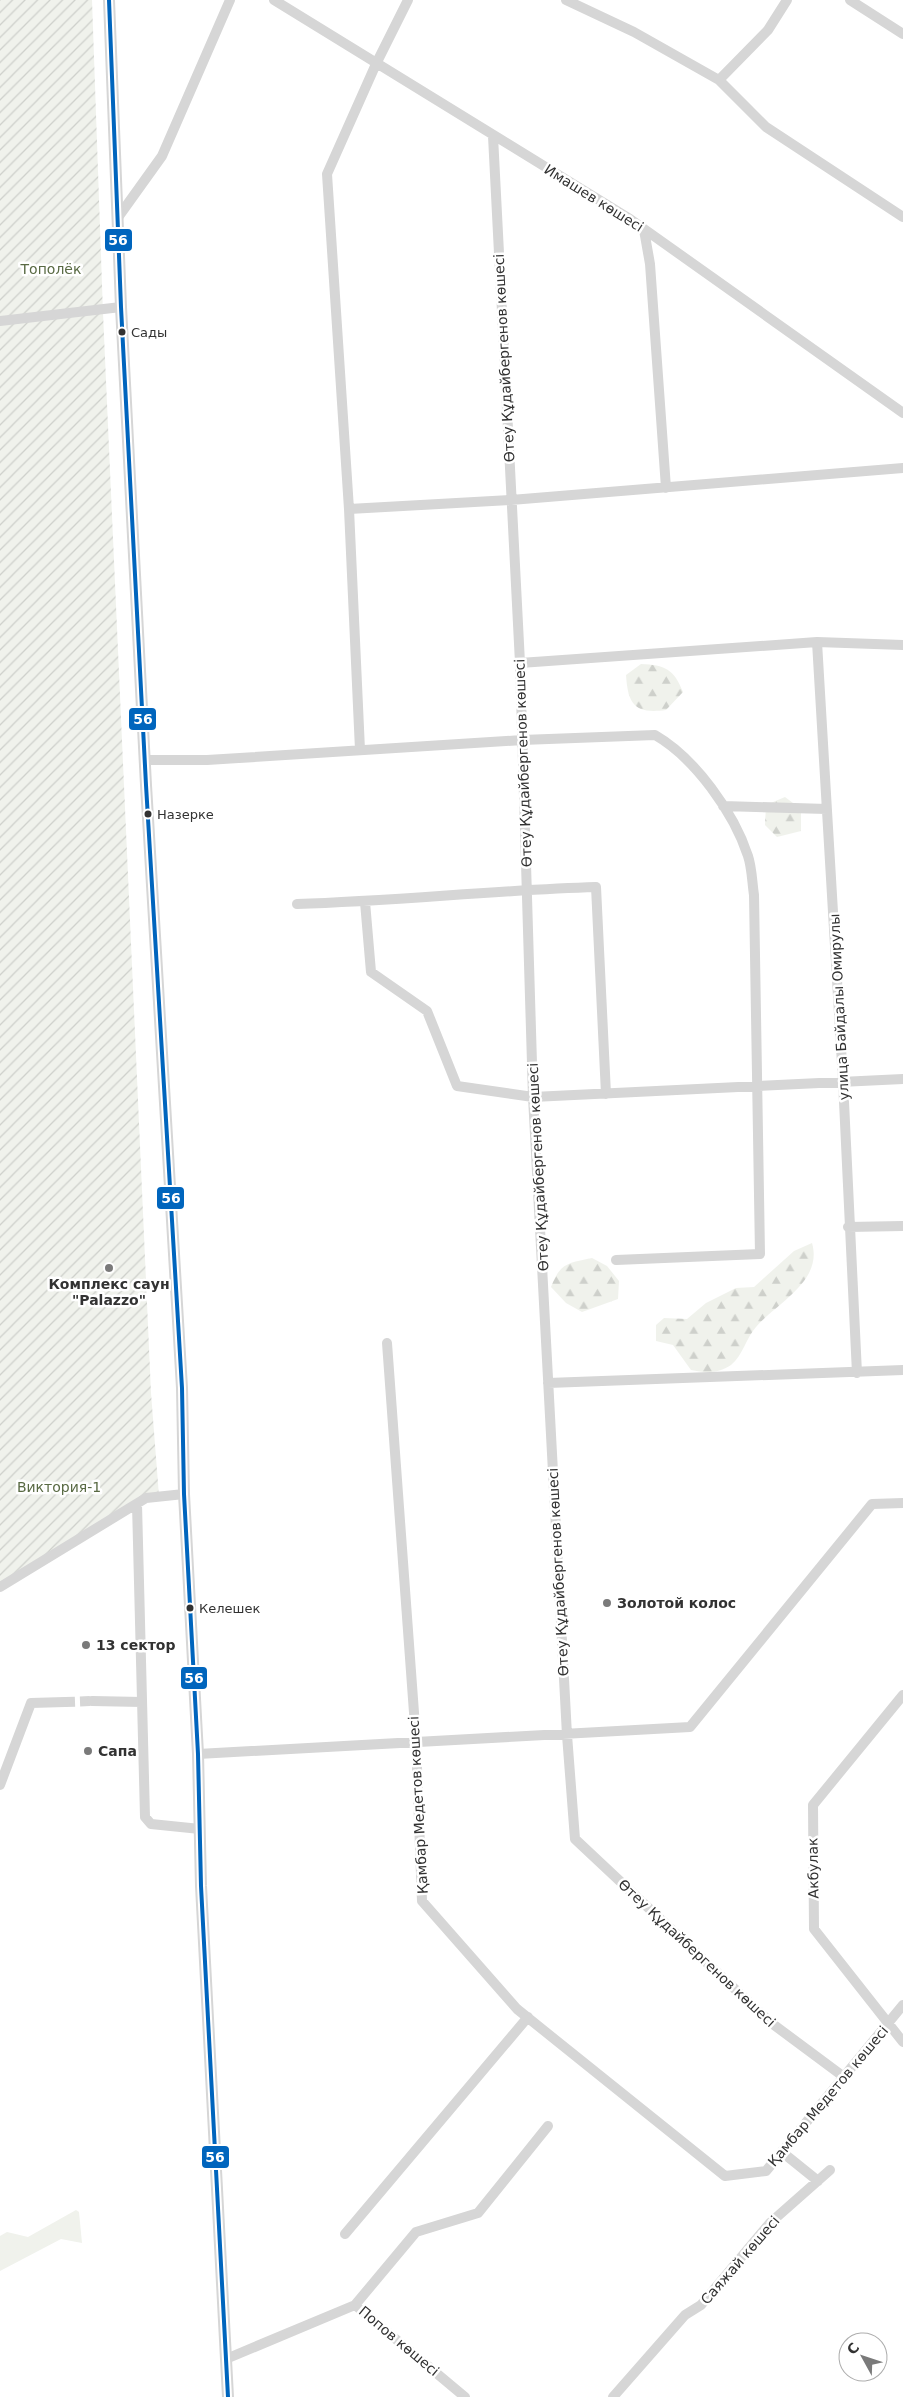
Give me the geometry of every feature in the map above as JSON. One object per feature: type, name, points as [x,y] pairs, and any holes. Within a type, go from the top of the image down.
[{"type":"street","points":[[109,0],[119,216],[121,307],[145,760],[179,1330],[184,1494],[198,1754],[201,1886],[228,2397]]},
{"type":"street","points":[[119,216],[162,156],[230,0]]},
{"type":"street","name":"Имашев көшесі","points":[[274,0],[630,219],[903,413]]},
{"type":"street","points":[[360,750],[349,509],[328,174],[376,64],[408,0]]},
{"type":"street","points":[[566,0],[634,32],[719,80],[766,127],[903,217]]},
{"type":"street","points":[[719,80],[768,30],[787,0]]},
{"type":"street","points":[[850,0],[903,34]]},
{"type":"street","name":"Өтеу Құдайбергенов көшесі","points":[[493,136],[520,663],[533,1097],[567,1735],[575,1839],[770,2022],[844,2077]]},
{"type":"street","points":[[644,230],[650,264],[666,488]]},
{"type":"street","points":[[0,321],[121,307]]},
{"type":"street","points":[[349,509],[511,500],[903,468]]},
{"type":"street","points":[[520,663],[817,642],[903,645]]},
{"type":"street","name":"улица Байдалы Омирулы","points":[[817,642],[843,1081],[848,1227],[857,1373]]},
{"type":"street","points":[[145,760],[206,760],[522,740],[655,735],[670,744],[694,767],[723,806],[734,824],[749,857],[754,895],[760,1254],[616,1260]]},
{"type":"street","points":[[723,806],[827,809]]},
{"type":"street","points":[[297,904],[365,902],[527,889],[596,887],[606,1094]]},
{"type":"street","points":[[365,902],[370,972],[427,1012],[457,1086],[533,1097],[903,1079]]},
{"type":"street","points":[[848,1227],[903,1226]]},
{"type":"street","name":"Қамбар Медетов көшесі","points":[[387,1343],[416,1740],[422,1901],[517,2009],[725,2176],[766,2171],[903,2005]]},
{"type":"street","points":[[548,1383],[903,1370]]},
{"type":"street","points":[[0,1587],[146,1498],[184,1494]]},
{"type":"street","points":[[198,1754],[416,1740],[567,1735],[690,1727],[872,1504],[903,1503]]},
{"type":"street","points":[[137,1504],[146,1820],[150,1824],[200,1829]]},
{"type":"street","name":"Акбулак","points":[[903,1695],[812,1805],[814,1929],[903,2042]]},
{"type":"street","points":[[0,1785],[31,1703],[66,1702]]},
{"type":"street","points":[[92,1702],[142,1702]]},
{"type":"street","points":[[344,2234],[528,2017]]},
{"type":"street","points":[[226,2359],[355,2305],[416,2232],[478,2212],[548,2126]]},
{"type":"street","points":[[782,2152],[818,2181]]},
{"type":"street","name":"Саяжай көшесі","points":[[613,2397],[686,2315],[701,2305],[770,2223],[830,2170]]},
{"type":"street","name":"Попов көшесі","points":[[355,2305],[465,2397]]},
{"type":"green space","points":[[0,0],[92,0],[103,313],[151,1393],[159,1496],[146,1498],[0,1587]]},
{"type":"green space","points":[[641,664],[662,667],[668,670],[680,684],[683,692],[666,710],[640,709],[631,700],[626,675]]},
{"type":"green space","points":[[785,797],[801,809],[801,831],[777,837],[765,825],[766,805]]},
{"type":"green space","points":[[812,1243],[814,1256],[811,1269],[805,1280],[756,1327],[739,1356],[731,1365],[711,1372],[691,1370],[673,1345],[656,1341],[656,1325],[664,1318],[687,1319],[706,1303],[736,1288],[754,1287],[794,1251]]},
{"type":"green space","points":[[592,1258],[607,1266],[619,1281],[618,1299],[582,1312],[566,1303],[551,1287],[558,1273],[566,1265]]},
{"type":"green space","points":[[76,2210],[79,2212],[82,2243],[61,2239],[0,2271],[0,2236],[7,2232],[28,2237]]},
{"type":"tunnel","points":[[65,1702],[92,1701]]},
{"type":"transit line","name":"56","points":[[109,0],[121,307],[146,785],[182,1388],[184,1494],[198,1754],[201,1886],[228,2397]]},
{"type":"place","name":"Сады","points":[[122,332]]},
{"type":"place","name":"Назерке","points":[[148,814]]},
{"type":"place","name":"Комплекс саун \"Palazzo\"","points":[[109,1268]]},
{"type":"place","name":"Золотой колос","points":[[607,1603]]},
{"type":"place","name":"Келешек","points":[[190,1608]]},
{"type":"place","name":"13 сектор","points":[[86,1645]]},
{"type":"place","name":"Сапа","points":[[88,1751]]},
{"type":"park label","name":"Тополёк","points":[[51,269]]},
{"type":"park label","name":"Виктория-1","points":[[59,1487]]}]
